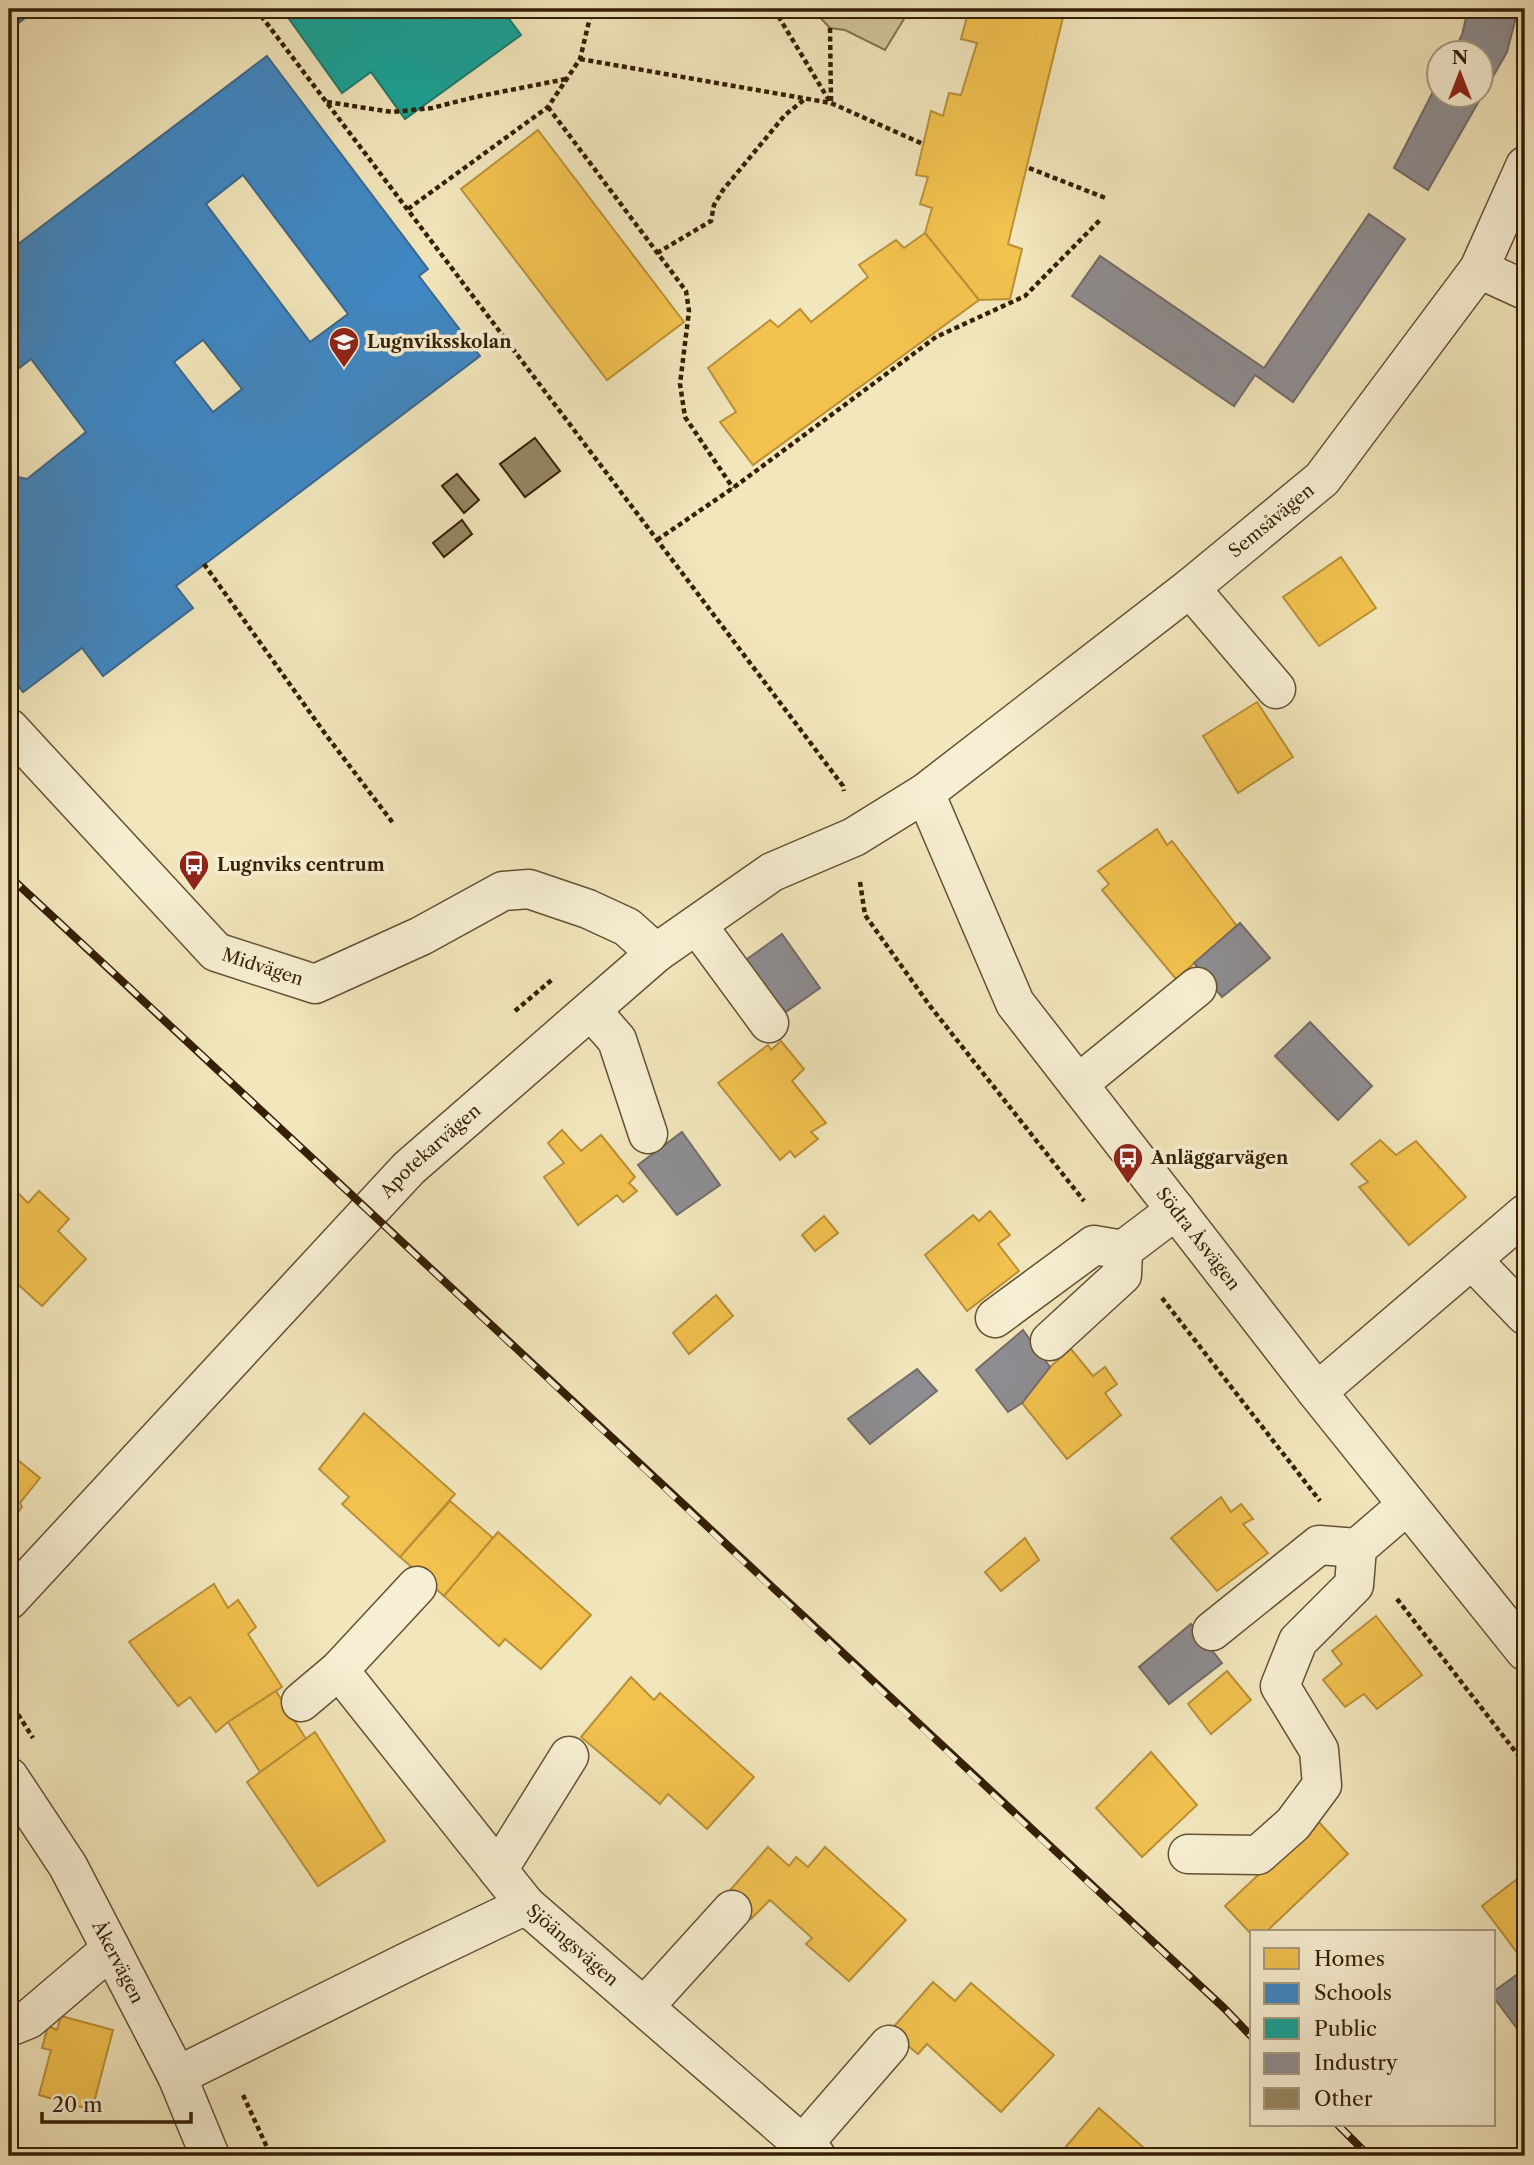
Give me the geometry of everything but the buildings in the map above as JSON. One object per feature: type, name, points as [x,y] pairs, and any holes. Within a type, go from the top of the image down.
[{"type":"street","name":"Semsåvägen","points":[[925,793],[1190,588],[1322,479],[1479,269],[1525,166]]},
{"type":"street","points":[[1479,269],[1525,290]]},
{"type":"street","points":[[1190,588],[1276,689]]},
{"type":"street","name":"Midvägen","points":[[9,728],[216,952],[315,984],[421,936],[503,891],[529,889],[588,909],[627,927],[656,953]]},
{"type":"street","name":"Apotekarvägen","points":[[9,1600],[409,1168],[656,953],[772,872],[854,837],[925,793]]},
{"type":"street","name":"Södra Åsvägen","points":[[925,793],[1015,1003],[1317,1392],[1525,1651]]},
{"type":"street","points":[[697,925],[769,1023]]},
{"type":"street","points":[[1078,1084],[1197,987]]},
{"type":"street","points":[[591,1010],[617,1040],[648,1134]]},
{"type":"street","points":[[995,1318],[1094,1245],[1123,1250],[1176,1210]]},
{"type":"street","points":[[1317,1392],[1525,1214]]},
{"type":"street","points":[[1050,1341],[1122,1275],[1123,1250]]},
{"type":"street","points":[[1472,1260],[1525,1315]]},
{"type":"street","points":[[1188,1854],[1258,1855],[1293,1824],[1322,1785],[1319,1751],[1280,1686],[1298,1641],[1354,1585],[1357,1548],[1407,1505]]},
{"type":"street","points":[[1212,1631],[1318,1545],[1357,1548]]},
{"type":"street","points":[[301,1702],[339,1670],[417,1586]]},
{"type":"street","points":[[339,1670],[526,1905]]},
{"type":"street","points":[[498,1870],[569,1756]]},
{"type":"street","name":"Åkervägen","points":[[9,1777],[68,1867],[177,2076],[210,2156]]},
{"type":"street","name":"Sjöängsvägen","points":[[177,2076],[526,1905],[810,2150]]},
{"type":"street","points":[[644,2007],[732,1910]]},
{"type":"street","points":[[9,2027],[29,2019],[111,1949]]},
{"type":"street","points":[[810,2150],[889,2045]]},
{"type":"path","points":[[256,9],[844,786],[865,915],[930,1006],[1525,1764]]},
{"type":"path","points":[[408,209],[548,107],[580,60],[592,9]]},
{"type":"path","points":[[774,9],[831,103]]},
{"type":"path","points":[[830,28],[831,103]]},
{"type":"path","points":[[580,60],[831,103],[923,144]]},
{"type":"path","points":[[326,102],[392,112],[432,108],[567,79]]},
{"type":"path","points":[[657,253],[711,221],[714,205],[723,190],[785,115],[806,98]]},
{"type":"path","points":[[548,107],[686,291],[689,311],[680,384],[685,416],[733,488]]},
{"type":"path","points":[[1029,168],[1108,200]]},
{"type":"path","points":[[657,540],[733,488],[936,337],[1024,296],[1100,220]]},
{"type":"path","points":[[204,564],[326,735],[393,823]]},
{"type":"shaded area","points":[[812,9],[910,9],[885,50],[845,30],[830,28]]},
{"type":"railway","points":[[9,876],[1250,2035]]},
{"type":"railway","points":[[1339,2126],[1369,2156]]},
{"type":"place","name":"Lugnviksskolan","points":[[344,369]]},
{"type":"place","name":"Lugnviks centrum","points":[[194,892]]},
{"type":"place","name":"Anläggarvägen","points":[[1128,1185]]}]
